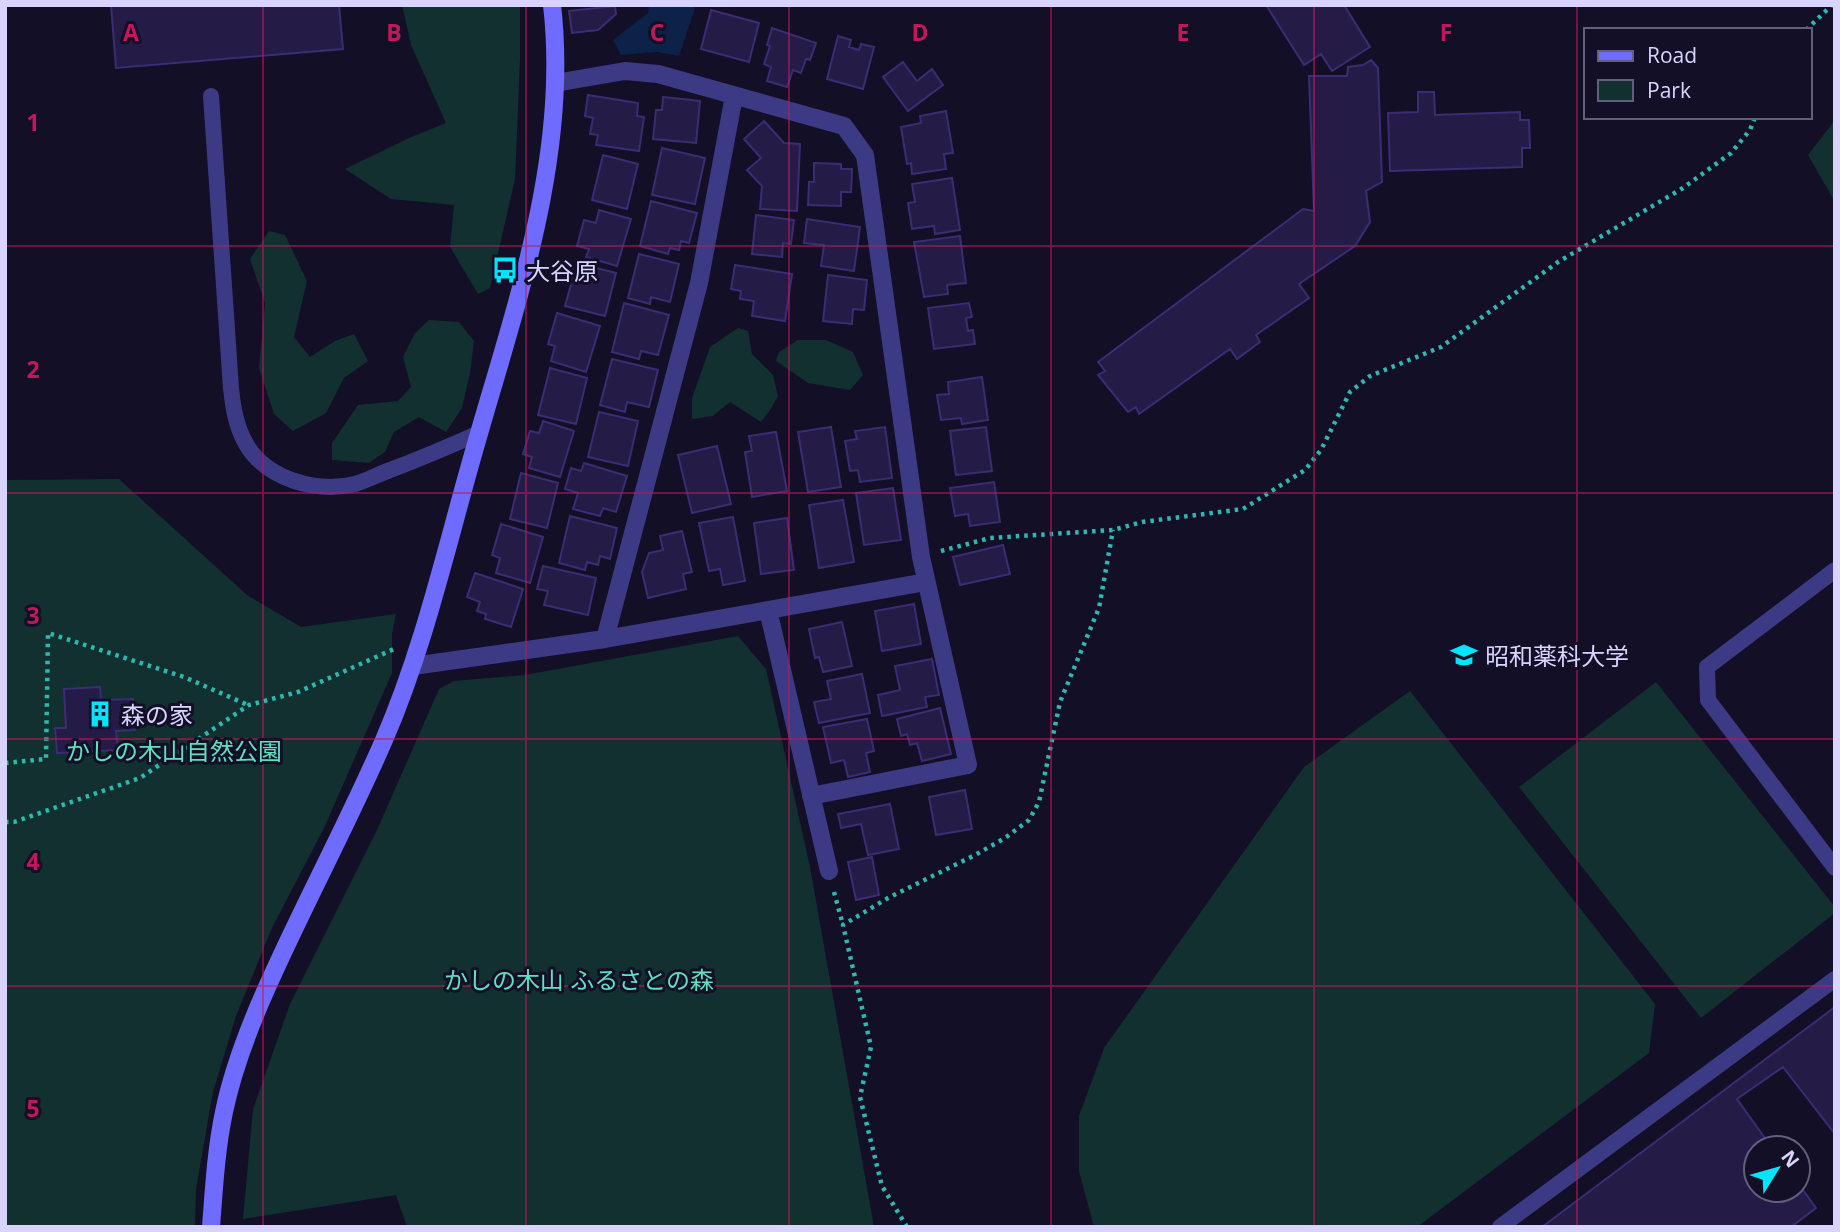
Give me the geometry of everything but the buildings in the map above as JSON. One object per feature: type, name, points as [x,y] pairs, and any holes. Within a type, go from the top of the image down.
[{"type":"street","points":[[211,1227],[215,1171],[224,1111],[250,1027],[290,936],[370,772],[413,666],[479,433],[531,243],[547,166],[554,118],[552,5]]},
{"type":"street","points":[[555,83],[625,71],[658,74],[844,126],[865,155],[921,557],[968,765],[811,796]]},
{"type":"street","points":[[605,639],[699,283],[734,96]]},
{"type":"street","points":[[413,666],[605,639],[926,582]]},
{"type":"street","points":[[768,610],[829,871]]},
{"type":"lane","points":[[211,96],[231,388],[234,416],[247,445],[265,467],[291,480],[321,487],[354,484],[427,457],[479,433]]},
{"type":"lane","points":[[1835,570],[1707,667],[1708,700],[1835,868]]},
{"type":"lane","points":[[1500,1227],[1835,979]]},
{"type":"path","points":[[1808,28],[1832,5]]},
{"type":"path","points":[[921,557],[990,538],[1113,530],[1142,522],[1243,509],[1305,470],[1321,450],[1350,392],[1370,376],[1441,347],[1559,262],[1683,188],[1731,153],[1750,130],[1754,119]]},
{"type":"path","points":[[843,925],[888,898],[975,855],[1029,820],[1039,802],[1060,702],[1099,608],[1113,530]]},
{"type":"path","points":[[5,763],[46,759],[48,633],[184,677],[249,705]]},
{"type":"path","points":[[5,822],[14,822],[141,778],[249,705],[298,692],[389,651],[421,640]]},
{"type":"path","points":[[829,871],[871,1047],[859,1097],[882,1186],[907,1227]]},
{"type":"green space","points":[[402,5],[520,5],[515,179],[490,288],[478,294],[450,247],[454,205],[391,199],[345,169],[446,123],[411,45]]},
{"type":"green space","points":[[1835,120],[1835,202],[1808,155]]},
{"type":"green space","points":[[269,231],[285,235],[307,281],[294,337],[310,357],[335,341],[354,334],[368,361],[344,378],[326,413],[293,431],[274,414],[259,368],[265,303],[250,259]]},
{"type":"green space","points":[[429,320],[459,322],[474,341],[462,408],[446,432],[419,417],[394,432],[385,452],[369,463],[332,460],[332,443],[358,405],[398,401],[411,387],[403,357],[415,333]]},
{"type":"green space","points":[[738,328],[748,331],[752,354],[773,375],[778,396],[761,422],[730,402],[713,416],[692,419],[692,398],[710,347]]},
{"type":"green space","points":[[798,340],[826,340],[853,352],[863,375],[850,390],[808,383],[776,361],[779,352]]},
{"type":"green space","name":"かしの木山自然公園","points":[[119,479],[247,595],[301,627],[396,614],[392,633],[392,673],[325,826],[272,928],[236,1016],[213,1092],[196,1189],[195,1227],[5,1227],[5,480]]},
{"type":"green space","name":"かしの木山 ふるさとの森","points":[[738,636],[766,669],[810,867],[874,1227],[407,1227],[396,1195],[243,1219],[253,1109],[290,1004],[377,830],[439,689],[454,681],[525,675]]},
{"type":"green space","points":[[1656,682],[1835,907],[1835,913],[1701,1018],[1519,787]]},
{"type":"green space","points":[[1410,691],[1655,1004],[1649,1053],[1417,1227],[1094,1227],[1079,1171],[1079,1116],[1104,1048],[1304,767]]},
{"type":"water","points":[[649,5],[696,5],[679,56],[657,52],[621,55],[613,40],[648,13]]},
{"type":"place","name":"大谷原","points":[[505,270]]},
{"type":"place","name":"昭和薬科大学","points":[[1464,655]]},
{"type":"place","name":"森の家","points":[[100,714]]}]
